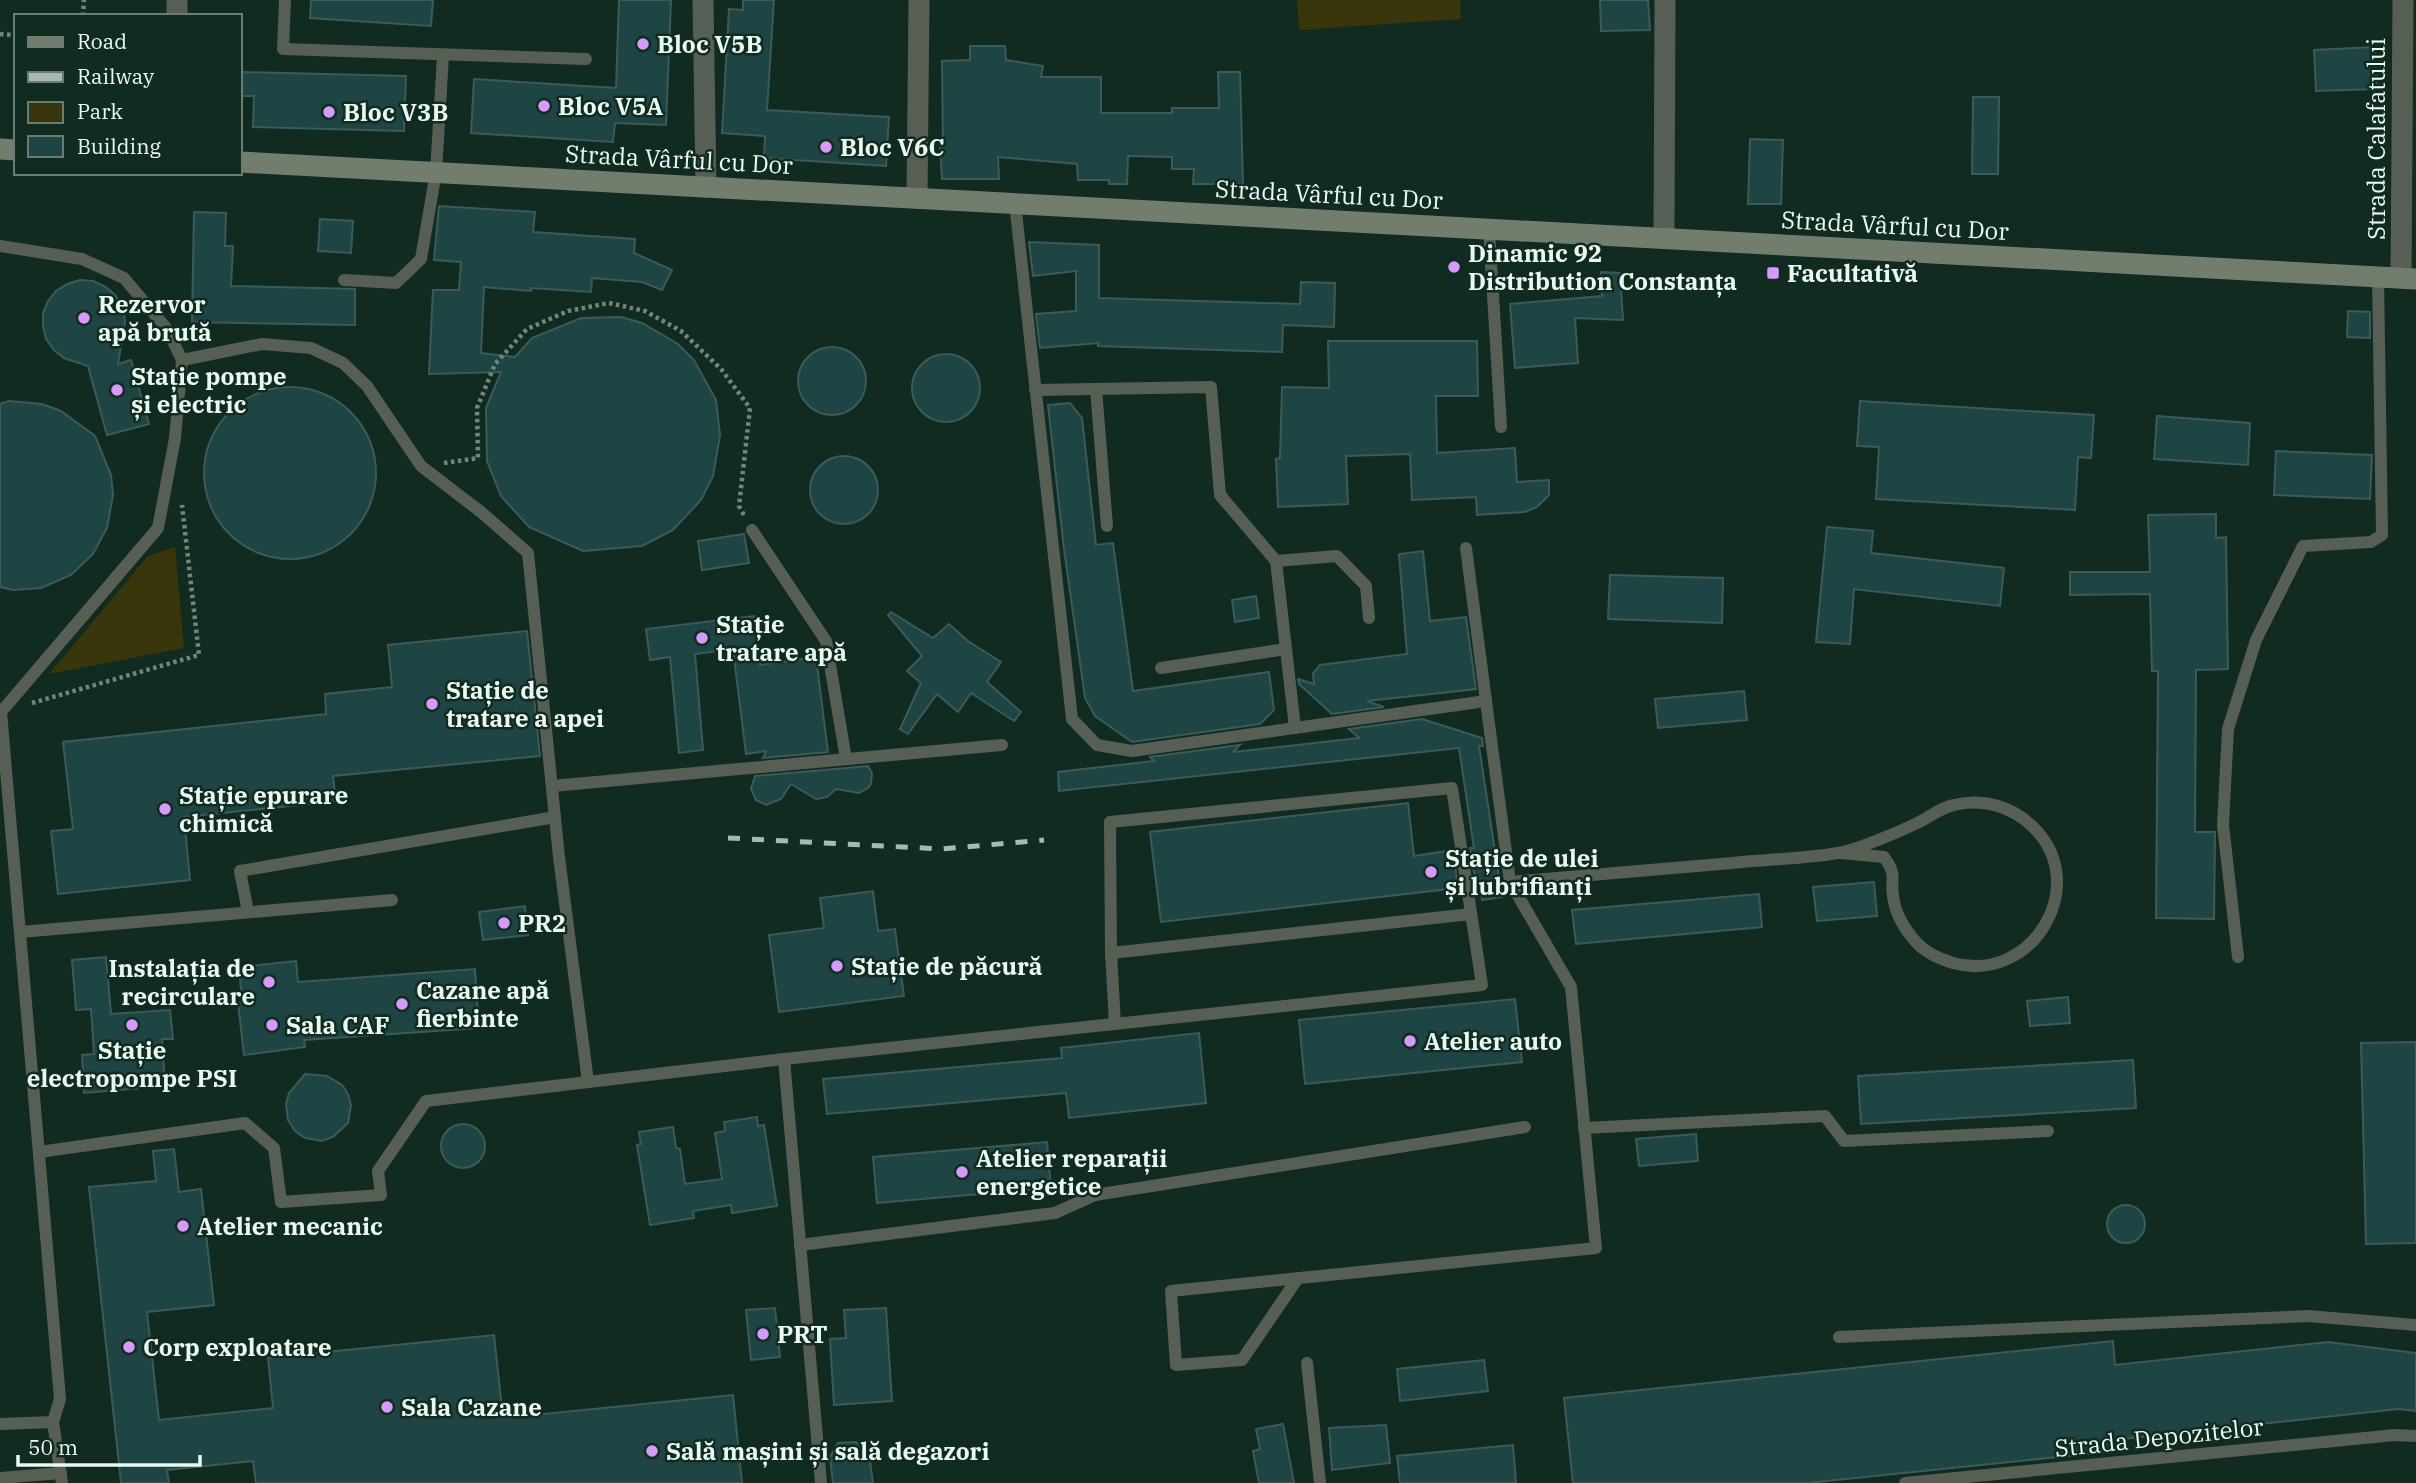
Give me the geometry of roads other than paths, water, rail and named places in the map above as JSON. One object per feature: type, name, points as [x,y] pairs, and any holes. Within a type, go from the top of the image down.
[{"type":"street","points":[[703,0],[706,187]]},
{"type":"street","points":[[917,198],[919,0]]},
{"type":"street","points":[[1664,238],[1665,0]]},
{"type":"street","name":"Strada Calafatului","points":[[2403,0],[2409,278]]},
{"type":"street","name":"Strada Vârful cu Dor","points":[[242,162],[2409,278]]},
{"type":"lane","points":[[285,0],[283,49],[586,60]]},
{"type":"lane","points":[[344,281],[396,283],[421,259],[436,172],[443,56]]},
{"type":"lane","points":[[1015,203],[1072,719],[1097,745],[1132,751],[1486,701]]},
{"type":"lane","points":[[1489,229],[1501,427]]},
{"type":"lane","points":[[0,246],[82,259],[124,278],[167,328],[182,360],[175,438],[158,528],[1,712],[60,1399],[53,1422],[62,1478],[0,1478]]},
{"type":"lane","points":[[2238,957],[2223,825],[2228,729],[2256,640],[2303,546],[2371,542],[2382,535],[2378,277]]},
{"type":"lane","points":[[182,360],[262,344],[310,348],[343,363],[367,386],[421,466],[481,512],[528,553],[555,817],[588,1082]]},
{"type":"lane","points":[[1035,390],[1211,387],[1220,495],[1276,561],[1295,728]]},
{"type":"lane","points":[[1096,389],[1107,526]]},
{"type":"lane","points":[[752,530],[826,640],[846,759]]},
{"type":"lane","points":[[1298,1278],[1242,1360],[1176,1365],[1171,1291],[1298,1278],[1596,1248],[1571,987],[1510,882],[1466,548]]},
{"type":"lane","points":[[1276,561],[1337,556],[1366,586],[1369,618]]},
{"type":"lane","points":[[1161,668],[1286,649]]},
{"type":"lane","points":[[552,786],[1002,745]]},
{"type":"lane","points":[[38,1152],[245,1123],[274,1149],[281,1202],[381,1195],[377,1171],[426,1101],[784,1059],[1115,1024],[1482,985],[1452,788],[1110,822],[1111,953],[1115,1024]]},
{"type":"lane","points":[[1510,882],[1840,853],[1884,856],[1893,870],[1893,897],[1901,922],[1918,944],[1940,959],[1966,967],[1993,965],[2018,955],[2039,937],[2052,913],[2057,886],[2053,859],[2040,834],[2021,815],[1995,804],[1968,801],[1942,808],[1919,823],[1840,853]]},
{"type":"lane","points":[[248,912],[240,871],[555,817]]},
{"type":"lane","points":[[20,932],[392,900]]},
{"type":"lane","points":[[1111,953],[1471,914]]},
{"type":"lane","points":[[784,1059],[821,1483]]},
{"type":"lane","points":[[1584,1128],[1825,1116],[1844,1141],[2048,1131]]},
{"type":"lane","points":[[800,1245],[1055,1213],[1095,1195],[1525,1126]]},
{"type":"lane","points":[[1839,1337],[2308,1317],[2416,1325]]},
{"type":"lane","points":[[1307,1363],[1320,1483]]},
{"type":"lane","points":[[0,1424],[53,1422]]},
{"type":"lane","name":"Strada Depozitelor","points":[[1905,1483],[2395,1435],[2416,1436]]},
{"type":"railway","points":[[728,838],[942,849],[1044,840]]},
{"type":"place","name":"Bloc V5B","points":[[643,44]]},
{"type":"place","name":"Bloc V5A","points":[[544,106]]},
{"type":"place","name":"Bloc V3B","points":[[329,112]]},
{"type":"place","name":"Bloc V6C","points":[[826,147]]},
{"type":"place","name":"Dinamic 92 Distribution Constanța","points":[[1454,267]]},
{"type":"place","name":"Facultativă","points":[[1773,273]]},
{"type":"place","name":"Rezervor apă brută","points":[[84,318]]},
{"type":"place","name":"Stație pompe și electric","points":[[117,390]]},
{"type":"place","name":"Stație tratare apă","points":[[702,638]]},
{"type":"place","name":"Stație de tratare a apei","points":[[432,704]]},
{"type":"place","name":"Stație epurare chimică","points":[[165,809]]},
{"type":"place","name":"Stație de ulei și lubrifianți","points":[[1431,872]]},
{"type":"place","name":"PR2","points":[[504,923]]},
{"type":"place","name":"Stație de păcură","points":[[837,966]]},
{"type":"place","name":"Instalația de recirculare","points":[[269,982]]},
{"type":"place","name":"Cazane apă fierbinte","points":[[402,1004]]},
{"type":"place","name":"Stație electropompe PSI","points":[[132,1025]]},
{"type":"place","name":"Sala CAF","points":[[272,1025]]},
{"type":"place","name":"Atelier auto","points":[[1410,1041]]},
{"type":"place","name":"Atelier reparații energetice","points":[[962,1172]]},
{"type":"place","name":"Atelier mecanic","points":[[183,1226]]},
{"type":"place","name":"PRT","points":[[763,1334]]},
{"type":"place","name":"Corp exploatare","points":[[129,1347]]},
{"type":"place","name":"Sala Cazane","points":[[387,1407]]},
{"type":"place","name":"Sală mașini și sală degazori","points":[[652,1451]]}]
